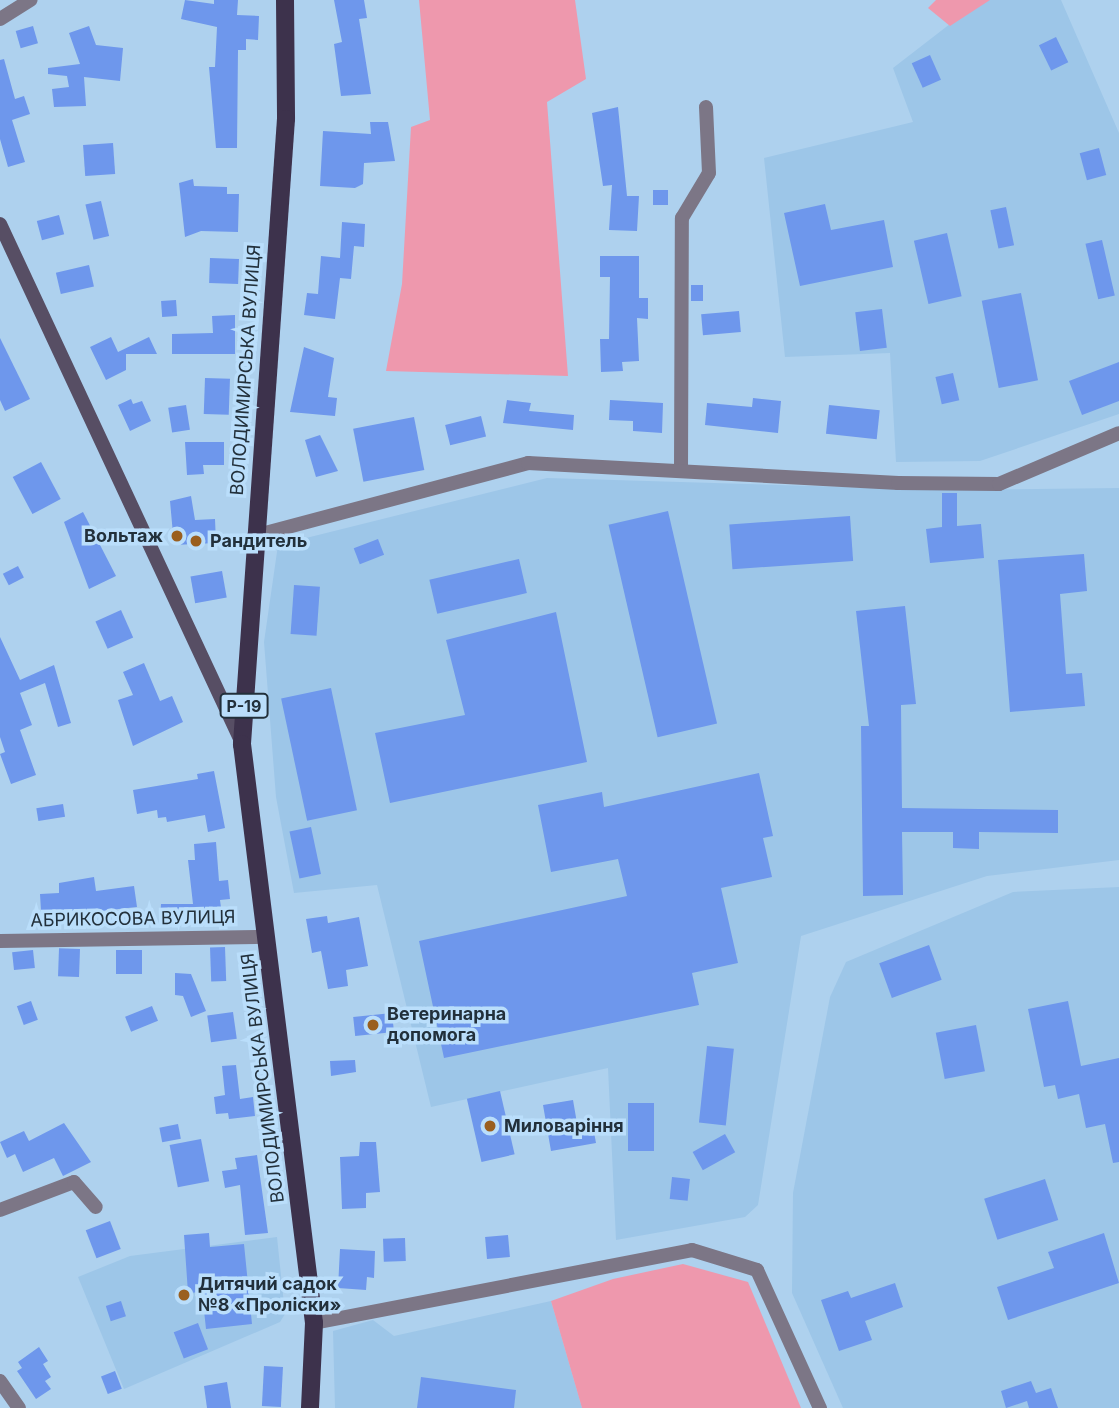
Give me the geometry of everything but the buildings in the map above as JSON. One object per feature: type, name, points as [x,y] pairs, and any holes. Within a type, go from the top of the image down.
[{"type":"main road","name":"ВОЛОДИМИРСЬКА ВУЛИЦЯ","points":[[285,0],[286,119],[254,536],[242,744],[314,1323],[310,1408]]},
{"type":"street","points":[[0,19],[30,0]]},
{"type":"street","points":[[681,468],[682,218],[709,173],[706,107]]},
{"type":"street","name":"ВОЛОДИМИРСЬКА ВУЛИЦЯ","points":[[0,225],[242,744]]},
{"type":"street","points":[[254,536],[528,463],[681,468],[898,483],[999,484],[1119,433]]},
{"type":"street","name":"АБРИКОСОВА ВУЛИЦЯ","points":[[0,941],[267,937]]},
{"type":"street","points":[[0,1210],[74,1182],[96,1207]]},
{"type":"street","points":[[314,1323],[691,1250],[757,1270],[820,1408]]},
{"type":"street","points":[[0,1381],[19,1408]]},
{"type":"shaded area","points":[[419,0],[575,0],[586,79],[547,102],[568,376],[386,371],[402,284],[411,127],[430,120]]},
{"type":"shaded area","points":[[936,0],[990,0],[950,26],[928,8]]},
{"type":"shaded area","points":[[981,0],[1061,0],[1119,133],[1119,414],[980,461],[896,462],[890,353],[785,357],[764,158],[913,122],[893,68]]},
{"type":"shaded area","points":[[547,478],[942,490],[1119,488],[1119,860],[987,876],[801,936],[758,1205],[745,1217],[616,1240],[608,1068],[431,1107],[377,885],[294,893],[276,797],[264,642],[278,545]]},
{"type":"shaded area","points":[[1119,887],[1119,1408],[843,1408],[792,1293],[793,1193],[830,997],[846,962],[1013,892]]},
{"type":"shaded area","name":"Дитячий садок №8 «Проліски»","points":[[277,1237],[285,1314],[280,1322],[124,1389],[78,1277],[130,1256]]},
{"type":"shaded area","points":[[683,1264],[748,1282],[801,1408],[582,1408],[551,1301],[613,1279]]},
{"type":"shaded area","points":[[551,1301],[582,1408],[335,1408],[333,1331],[373,1320],[394,1336]]},
{"type":"place","name":"Вольтаж","points":[[177,536]]},
{"type":"place","name":"Рандитель","points":[[196,541]]},
{"type":"place","name":"Ветеринарна допомога","points":[[373,1025]]},
{"type":"place","name":"Миловаріння","points":[[490,1126]]},
{"type":"place","name":"Дитячий садок №8 «Проліски»","points":[[184,1295]]}]
